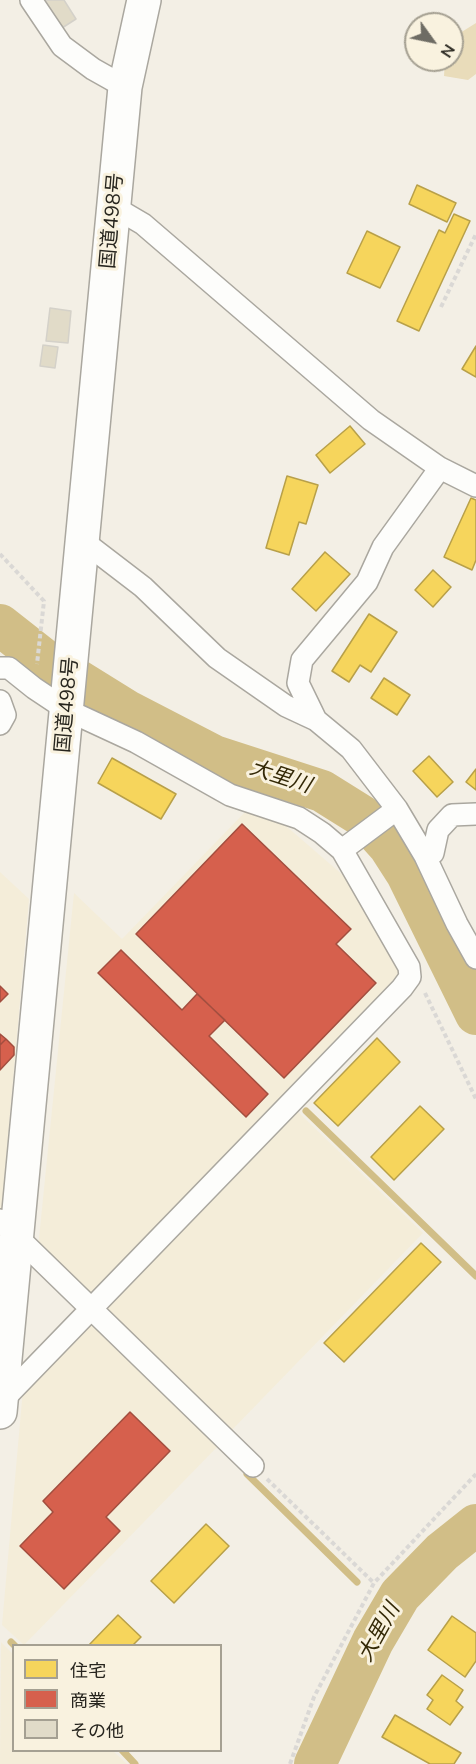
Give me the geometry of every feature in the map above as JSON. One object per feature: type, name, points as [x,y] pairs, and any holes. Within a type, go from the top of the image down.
[{"type":"highway","name":"国道498号","points":[[0,1406],[9,1229],[67,710],[125,87],[144,0]]},
{"type":"street","points":[[31,0],[62,46],[93,69],[125,87]]},
{"type":"street","points":[[114,207],[142,224],[371,420],[440,468],[476,486]]},
{"type":"street","points":[[316,720],[298,683],[302,660],[367,582],[383,547],[440,468]]},
{"type":"street","points":[[83,541],[143,587],[217,658],[286,706],[316,720],[351,749],[397,809],[425,856],[476,958]]},
{"type":"street","points":[[0,668],[9,668],[67,710],[136,742],[230,795],[299,818],[322,833],[342,850],[409,967],[410,977],[402,988],[0,1406]]},
{"type":"street","points":[[0,701],[5,715],[0,724]]},
{"type":"street","points":[[342,850],[397,809]]},
{"type":"street","points":[[425,856],[433,853],[438,830],[452,815],[476,814]]},
{"type":"street","points":[[9,1229],[253,1466]]},
{"type":"path","points":[[441,307],[476,234]]},
{"type":"path","points":[[0,554],[44,601],[34,688]]},
{"type":"path","points":[[410,977],[423,990],[476,1099]]},
{"type":"path","points":[[253,1466],[374,1583]]},
{"type":"path","points":[[290,1764],[314,1697],[374,1583],[476,1474]]},
{"type":"shaded area","points":[[476,23],[476,74],[468,80],[444,76],[444,72],[464,72],[464,30]]},
{"type":"shaded area","points":[[248,809],[286,826],[344,876],[403,974],[90,1298],[38,1248],[74,893],[122,939]]},
{"type":"shaded area","points":[[0,872],[29,899],[0,1228]]},
{"type":"shaded area","points":[[294,1108],[423,1233],[229,1433],[100,1308]]},
{"type":"shaded area","points":[[91,1318],[220,1444],[25,1644],[2,1625],[23,1389]]},
{"type":"shaded area","points":[[1,1642],[12,1653],[12,1752],[114,1752],[127,1764],[0,1764]]},
{"type":"building: 住宅","points":[[417,185],[456,203],[447,222],[409,204]]},
{"type":"building: 住宅","points":[[454,214],[470,221],[419,331],[397,321],[439,230],[445,233]]},
{"type":"building: 住宅","points":[[367,231],[400,247],[380,288],[347,273]]},
{"type":"building: 住宅","points":[[476,346],[476,377],[462,369]]},
{"type":"building: 住宅","points":[[350,426],[365,444],[330,473],[316,455]]},
{"type":"building: 住宅","points":[[287,476],[318,485],[306,524],[299,522],[289,555],[266,548]]},
{"type":"building: 住宅","points":[[471,498],[476,500],[476,560],[472,570],[444,557]]},
{"type":"building: 住宅","points":[[325,552],[350,574],[316,611],[292,589]]},
{"type":"building: 住宅","points":[[433,570],[451,587],[433,607],[415,590]]},
{"type":"building: 住宅","points":[[369,614],[397,632],[371,672],[360,665],[349,682],[332,671]]},
{"type":"building: 住宅","points":[[384,678],[410,695],[397,715],[371,698]]},
{"type":"building: 住宅","points":[[429,756],[453,782],[437,797],[413,771]]},
{"type":"building: 住宅","points":[[112,758],[176,794],[161,819],[98,783]]},
{"type":"building: 住宅","points":[[476,769],[476,790],[466,782]]},
{"type":"building: 住宅","points":[[377,1038],[400,1062],[338,1126],[314,1103]]},
{"type":"building: 住宅","points":[[420,1106],[444,1129],[394,1180],[371,1157]]},
{"type":"building: 住宅","points":[[421,1243],[441,1262],[344,1362],[324,1343]]},
{"type":"building: 住宅","points":[[206,1524],[229,1546],[174,1603],[151,1581]]},
{"type":"building: 住宅","points":[[118,1615],[141,1637],[134,1644],[90,1644]]},
{"type":"building: 住宅","points":[[452,1616],[476,1633],[476,1661],[465,1677],[428,1650]]},
{"type":"building: 住宅","points":[[442,1675],[463,1690],[456,1701],[463,1707],[450,1725],[427,1709],[433,1700],[427,1695]]},
{"type":"building: 住宅","points":[[395,1715],[461,1753],[454,1764],[430,1764],[382,1737]]},
{"type":"building: 商業","points":[[242,824],[351,929],[336,944],[376,983],[284,1078],[136,934]]},
{"type":"building: 商業","points":[[121,950],[182,1010],[197,994],[225,1020],[209,1036],[268,1094],[246,1117],[98,973]]},
{"type":"building: 商業","points":[[0,986],[8,994],[0,1002]]},
{"type":"building: 商業","points":[[0,1034],[6,1039],[0,1045]]},
{"type":"building: 商業","points":[[6,1039],[14,1047],[14,1055],[0,1070],[0,1045]]},
{"type":"building: 商業","points":[[130,1412],[170,1451],[106,1517],[120,1531],[64,1589],[20,1546],[53,1512],[43,1501]]},
{"type":"building: その他","points":[[45,0],[64,0],[76,19],[62,28]]},
{"type":"building: その他","points":[[50,308],[71,311],[68,343],[46,341]]},
{"type":"building: その他","points":[[43,345],[58,347],[55,368],[40,366]]},
{"type":"waterway","name":"大里川","points":[[0,625],[42,658],[129,712],[214,756],[322,791],[362,816],[389,846],[407,874],[476,1014]]},
{"type":"waterway","points":[[306,1111],[476,1276]]},
{"type":"waterway","points":[[247,1474],[357,1582]]},
{"type":"waterway","name":"大里川","points":[[315,1764],[373,1641],[400,1595],[442,1552],[476,1525]]},
{"type":"waterway","points":[[124,1752],[135,1764]]}]
